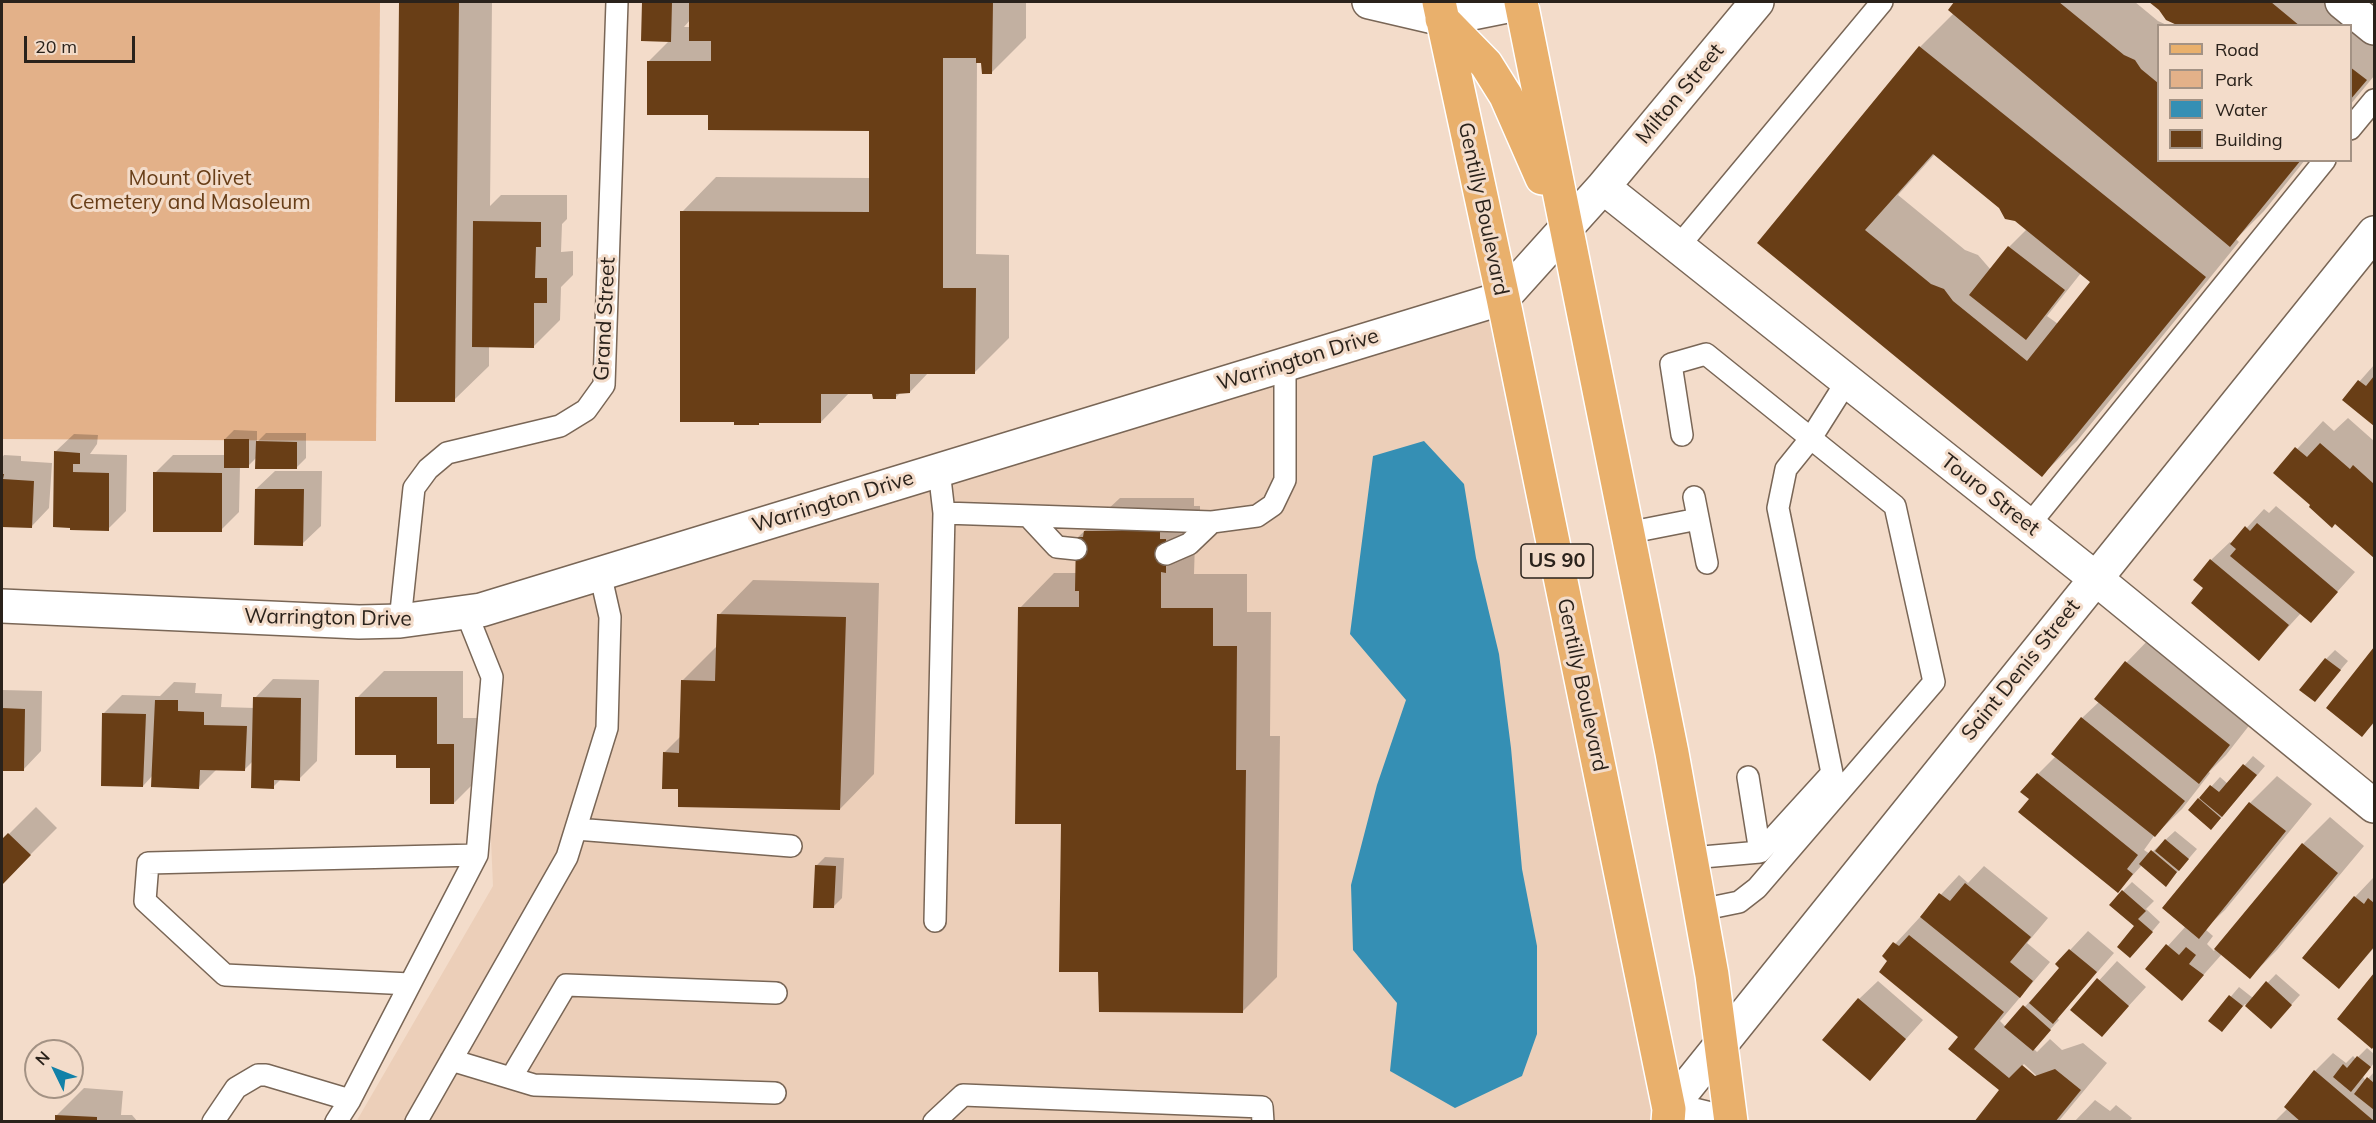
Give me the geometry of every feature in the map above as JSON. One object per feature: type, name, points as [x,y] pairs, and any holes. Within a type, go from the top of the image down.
[{"type":"main road","points":[[1521,2],[1672,753],[1700,910],[1731,1122]]},
{"type":"main road","points":[[1441,10],[1486,64],[1506,96],[1565,229]]},
{"type":"main road","name":"Gentilly Boulevard","points":[[1441,10],[1503,298],[1669,1115]]},
{"type":"street","points":[[1369,2],[1441,10],[1521,2]]},
{"type":"street","name":"Milton Street","points":[[1603,187],[1756,2]]},
{"type":"street","points":[[2342,2],[2374,28]]},
{"type":"street","points":[[1503,298],[1603,187]]},
{"type":"street","name":"Touro Street","points":[[1603,187],[2096,578],[2374,806]]},
{"type":"street","name":"Saint Denis Street","points":[[1669,1115],[1721,1044],[2374,233]]},
{"type":"street","name":"Warrington Drive","points":[[2,606],[358,622],[400,621],[481,609],[1503,298]]},
{"type":"street","points":[[1669,1115],[1723,1122]]},
{"type":"lane","name":"Grand Street","points":[[400,621],[414,488],[428,469],[447,453],[560,426],[586,410],[604,385],[617,2]]},
{"type":"lane","points":[[1678,246],[1882,2]]},
{"type":"lane","points":[[2352,127],[2374,100]]},
{"type":"lane","points":[[2029,525],[2323,162]]},
{"type":"lane","points":[[1682,435],[1671,364],[1706,354],[1895,506],[1934,682],[1757,888],[1739,902],[1700,910]]},
{"type":"lane","points":[[944,513],[1212,522],[1257,516],[1273,505],[1285,480],[1285,364]]},
{"type":"lane","points":[[1691,858],[1760,852],[1832,773],[1778,508],[1786,469],[1811,438],[1847,381]]},
{"type":"lane","points":[[935,921],[944,513],[939,470]]},
{"type":"lane","points":[[1694,497],[1707,563]]},
{"type":"lane","points":[[1029,517],[1057,547],[1076,549]]},
{"type":"lane","points":[[1627,533],[1698,519]]},
{"type":"lane","points":[[1166,554],[1189,544],[1212,522]]},
{"type":"lane","points":[[416,1122],[567,857],[607,728],[610,617],[600,573]]},
{"type":"lane","points":[[336,1122],[350,1100],[477,855],[492,677],[466,612]]},
{"type":"lane","points":[[1748,777],[1760,852]]},
{"type":"lane","points":[[576,829],[791,846]]},
{"type":"lane","points":[[410,984],[225,975],[145,901],[148,863],[477,855]]},
{"type":"lane","points":[[511,1078],[566,985],[776,993]]},
{"type":"lane","points":[[451,1060],[534,1085],[775,1093]]},
{"type":"lane","points":[[213,1122],[236,1088],[258,1075],[266,1075],[350,1100]]},
{"type":"lane","points":[[934,1122],[963,1095],[1262,1107],[1263,1122]]},
{"type":"shaded area","points":[[1503,298],[1668,1121],[356,1122],[493,886],[481,610]]},
{"type":"green space","name":"Mount Olivet Cemetery and Masoleum","points":[[2,2],[380,2],[376,441],[2,439]]},
{"type":"water","points":[[1424,441],[1464,484],[1476,558],[1499,654],[1511,748],[1522,869],[1537,946],[1537,1034],[1522,1076],[1455,1108],[1390,1071],[1397,1003],[1353,950],[1351,885],[1377,785],[1406,700],[1350,634],[1373,456]]},
{"type":"building","points":[[399,2],[459,2],[455,402],[395,402]]},
{"type":"building","points":[[642,2],[672,2],[671,42],[641,41]]},
{"type":"building","points":[[689,2],[993,2],[992,74],[982,74],[981,63],[976,63],[976,58],[943,58],[943,288],[976,288],[975,374],[910,374],[910,393],[896,394],[896,399],[873,399],[872,394],[821,394],[821,423],[734,425],[734,422],[680,422],[680,211],[869,212],[869,131],[708,130],[708,115],[647,115],[647,61],[711,61],[711,41],[689,41]]},
{"type":"building","points":[[1954,2],[2059,2],[2124,55],[2135,60],[2141,69],[2157,82],[2157,162],[2299,162],[2230,247],[1948,10]]},
{"type":"building","points":[[2149,2],[2271,2],[2298,24],[2175,24],[2166,20]]},
{"type":"building","points":[[1919,46],[2206,277],[2042,477],[1757,243]],"holes":[[[1933,154],[1999,208],[2005,219],[2015,221],[2090,282],[2027,361],[1953,301],[1944,289],[1931,284],[1865,230]]]},
{"type":"building","points":[[2352,69],[2367,80],[2352,98]]},
{"type":"building","points":[[473,221],[541,222],[541,247],[536,247],[535,278],[547,278],[547,303],[534,303],[534,348],[472,347]]},
{"type":"building","points":[[2008,246],[2065,290],[2026,340],[1969,295]]},
{"type":"building","points":[[2374,376],[2374,426],[2342,400],[2358,380],[2366,386]]},
{"type":"building","points":[[224,439],[249,439],[249,468],[224,468]]},
{"type":"building","points":[[256,441],[297,442],[297,469],[255,469]]},
{"type":"building","points":[[2320,443],[2350,469],[2353,465],[2374,484],[2374,558],[2335,524],[2332,528],[2309,507],[2310,505],[2273,473],[2295,447],[2307,457]]},
{"type":"building","points":[[54,451],[80,453],[80,464],[73,464],[73,472],[109,473],[109,531],[53,527]]},
{"type":"building","points":[[153,472],[222,473],[222,532],[153,532]]},
{"type":"building","points":[[2,474],[4,474],[3,479],[34,481],[32,528],[2,527]]},
{"type":"building","points":[[255,489],[304,489],[303,546],[254,545]]},
{"type":"building","points":[[2257,523],[2338,592],[2311,623],[2230,556],[2236,549],[2230,544],[2245,526],[2250,531]]},
{"type":"building","points":[[1084,531],[1160,531],[1160,539],[1166,539],[1166,573],[1161,572],[1161,608],[1213,608],[1213,646],[1237,646],[1236,770],[1246,770],[1243,1013],[1099,1012],[1098,972],[1059,972],[1061,824],[1015,824],[1018,607],[1079,607],[1079,591],[1075,591],[1076,537],[1083,537]]},
{"type":"building","points":[[2210,559],[2289,625],[2259,661],[2191,603],[2203,588],[2193,580]]},
{"type":"building","points":[[717,614],[846,617],[840,810],[678,807],[678,789],[662,789],[663,752],[679,753],[681,680],[715,681]]},
{"type":"building","points":[[2374,647],[2374,722],[2362,737],[2326,708]]},
{"type":"building","points":[[2325,658],[2341,670],[2315,702],[2299,690]]},
{"type":"building","points":[[2125,661],[2230,745],[2199,784],[2094,699]]},
{"type":"building","points":[[253,697],[301,698],[300,781],[274,780],[274,789],[251,788]]},
{"type":"building","points":[[355,697],[437,697],[437,744],[454,744],[454,804],[430,804],[430,768],[396,768],[396,755],[355,755]]},
{"type":"building","points":[[155,700],[178,700],[178,711],[204,712],[204,725],[247,726],[245,771],[200,770],[199,789],[151,787]]},
{"type":"building","points":[[2,708],[25,709],[24,771],[2,771]]},
{"type":"building","points":[[102,713],[146,714],[143,787],[101,786]]},
{"type":"building","points":[[2081,717],[2185,801],[2155,837],[2051,754]]},
{"type":"building","points":[[2243,764],[2257,775],[2222,817],[2199,798],[2210,785],[2219,792]]},
{"type":"building","points":[[2037,773],[2138,855],[2127,869],[2133,874],[2118,893],[2018,812],[2029,799],[2020,792]]},
{"type":"building","points":[[2198,798],[2221,818],[2211,830],[2188,810]]},
{"type":"building","points":[[2249,802],[2286,831],[2199,939],[2162,908]]},
{"type":"building","points":[[8,833],[31,855],[2,885],[2,839]]},
{"type":"building","points":[[2165,839],[2189,859],[2179,871],[2155,851]]},
{"type":"building","points":[[2302,843],[2338,873],[2250,979],[2214,949]]},
{"type":"building","points":[[2151,850],[2177,872],[2166,887],[2139,864]]},
{"type":"building","points":[[815,865],[836,866],[834,908],[813,908]]},
{"type":"building","points":[[1965,883],[2031,937],[2010,962],[2033,981],[2020,998],[1920,917],[1939,893],[1950,901]]},
{"type":"building","points":[[2122,890],[2146,911],[2138,919],[2153,932],[2130,958],[2117,947],[2134,926],[2109,905]]},
{"type":"building","points":[[2354,896],[2364,904],[2368,898],[2374,903],[2374,947],[2339,989],[2302,958]]},
{"type":"building","points":[[1909,935],[2004,1012],[1974,1049],[2009,1078],[2022,1065],[2035,1076],[2055,1069],[2081,1090],[2055,1122],[1974,1122],[1999,1090],[1948,1049],[1958,1037],[1879,972],[1887,961],[1882,956],[1893,942],[1899,946]]},
{"type":"building","points":[[2166,944],[2179,955],[2186,947],[2196,955],[2189,964],[2204,975],[2182,1001],[2145,969]]},
{"type":"building","points":[[2069,949],[2097,972],[2053,1024],[2029,1003],[2059,968],[2055,964]]},
{"type":"building","points":[[2374,973],[2374,1046],[2372,1049],[2337,1019]]},
{"type":"building","points":[[2097,978],[2129,1006],[2102,1037],[2070,1010]]},
{"type":"building","points":[[2266,981],[2292,1005],[2271,1029],[2245,1006]]},
{"type":"building","points":[[2229,995],[2243,1006],[2222,1032],[2208,1021]]},
{"type":"building","points":[[1858,998],[1906,1039],[1870,1081],[1822,1040]]},
{"type":"building","points":[[2023,1005],[2051,1030],[2033,1051],[2004,1027]]},
{"type":"building","points":[[2357,1056],[2371,1067],[2351,1092],[2333,1077],[2343,1064],[2347,1068]]},
{"type":"building","points":[[2314,1070],[2374,1122],[2301,1122],[2284,1107]]},
{"type":"building","points":[[2367,1077],[2374,1083],[2374,1110],[2354,1094]]},
{"type":"building","points":[[55,1115],[97,1117],[97,1122],[55,1122]]}]
